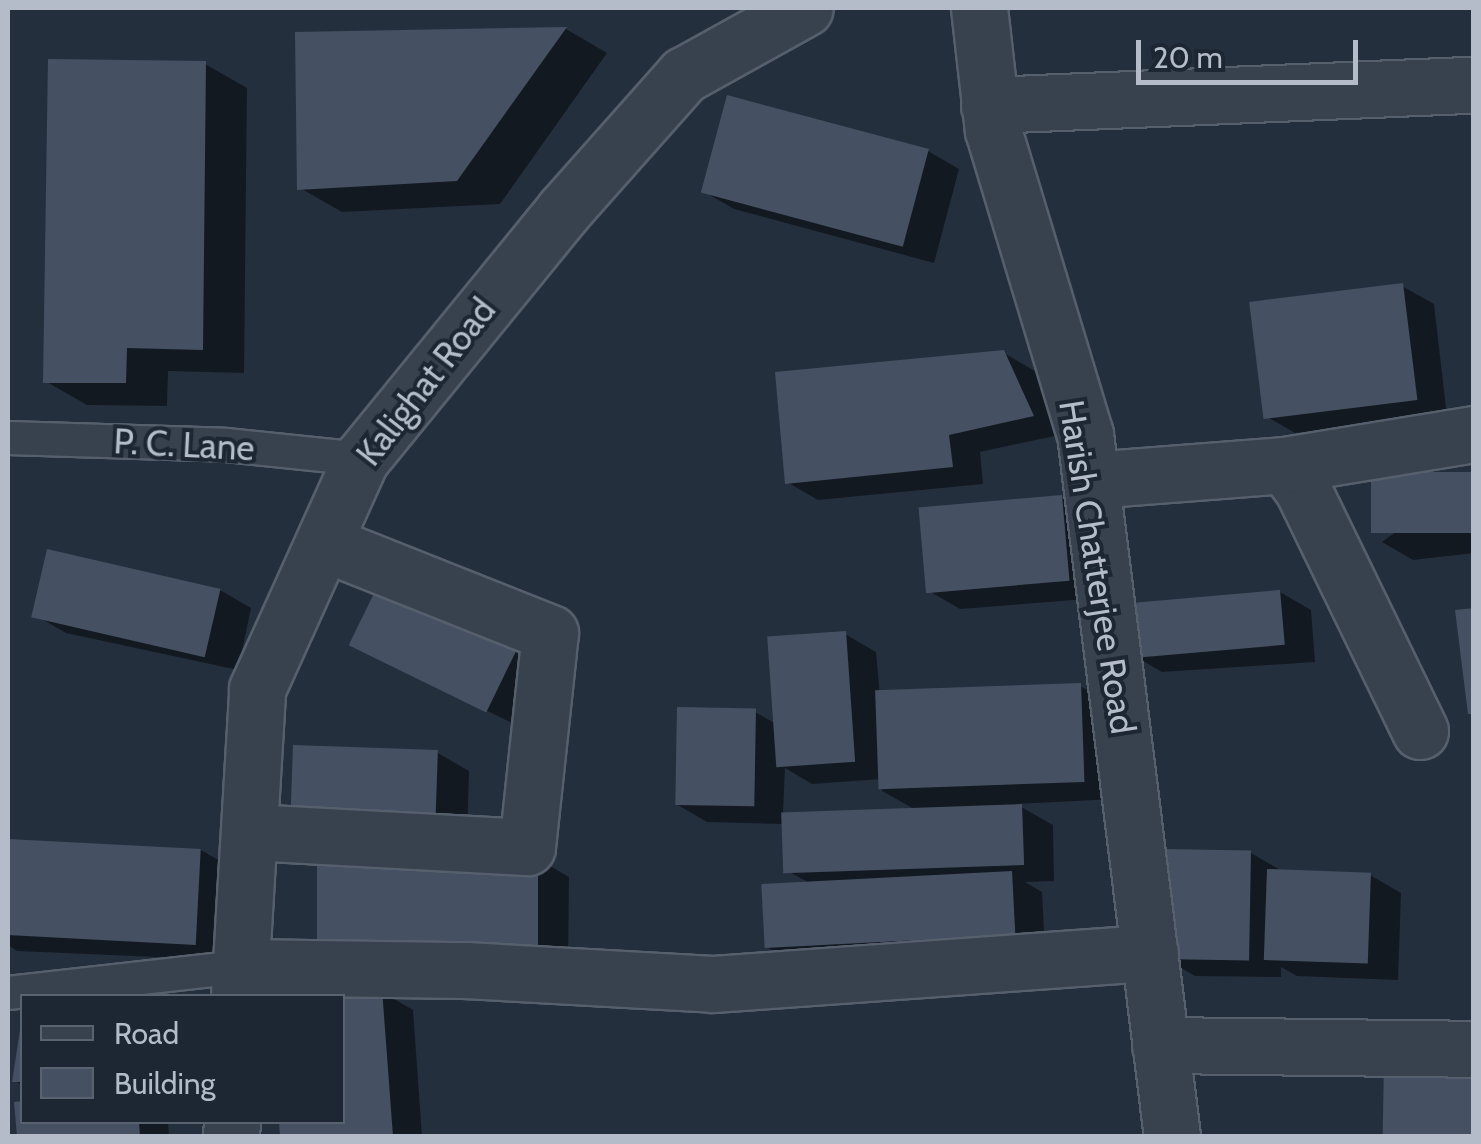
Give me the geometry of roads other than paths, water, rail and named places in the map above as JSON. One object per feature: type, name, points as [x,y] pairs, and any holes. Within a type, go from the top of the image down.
[{"type":"street","name":"Kalighat Road","points":[[240,982],[257,689],[361,459],[564,210],[684,75],[806,8]]},
{"type":"street","name":"Harish Chatterjee Road","points":[[979,8],[993,130],[1085,434],[1172,1136]]},
{"type":"street","points":[[989,105],[1474,85]]},
{"type":"street","points":[[1092,480],[1285,466],[1474,434]]},
{"type":"street","points":[[1285,466],[1303,490],[1420,731]]},
{"type":"street","points":[[250,832],[527,847],[550,633],[324,544]]},
{"type":"street","points":[[240,982],[465,970],[713,984],[1150,954]]},
{"type":"street","points":[[1160,1045],[1474,1050]]},
{"type":"lane","name":"P. C. Lane","points":[[8,438],[226,444],[361,459]]},
{"type":"lane","points":[[8,993],[240,982]]}]
